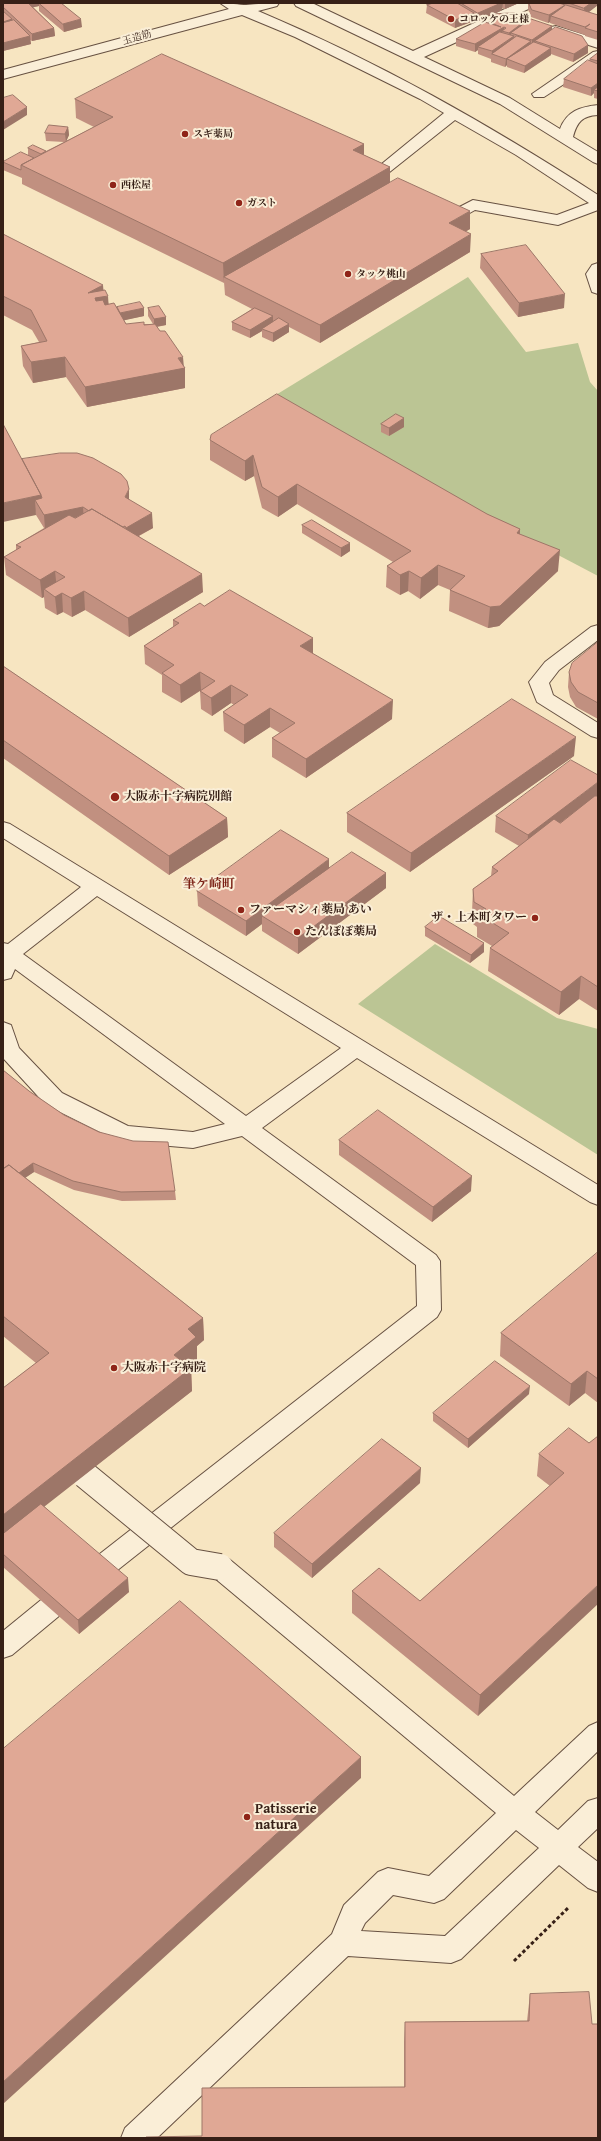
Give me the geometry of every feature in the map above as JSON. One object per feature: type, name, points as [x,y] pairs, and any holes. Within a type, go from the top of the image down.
[{"type":"street","points":[[227,3],[300,34],[426,96],[521,152],[598,203]]},
{"type":"street","name":"玉造筋","points":[[3,75],[193,22],[272,3]]},
{"type":"street","points":[[301,3],[505,101],[565,137],[598,159]]},
{"type":"street","points":[[414,56],[530,3]]},
{"type":"street","points":[[508,14],[523,19]]},
{"type":"street","points":[[545,27],[598,44]]},
{"type":"street","points":[[539,94],[598,55]]},
{"type":"street","points":[[565,137],[568,122],[576,115],[586,110],[598,110]]},
{"type":"street","points":[[372,179],[454,113]]},
{"type":"street","points":[[448,219],[473,205],[558,220],[598,203]]},
{"type":"street","points":[[598,268],[594,274],[598,289]]},
{"type":"street","points":[[598,631],[552,666],[539,682],[544,698],[598,732]]},
{"type":"street","points":[[3,829],[598,1196]]},
{"type":"street","points":[[96,886],[5,959],[247,1127],[428,1261],[429,1310],[101,1568]]},
{"type":"street","points":[[3,1030],[9,1051],[54,1099],[124,1134],[193,1140],[247,1127],[356,1047]]},
{"type":"street","points":[[85,1475],[191,1562],[220,1568],[515,1813],[598,1879]]},
{"type":"street","points":[[3,1647],[50,1608]]},
{"type":"street","points":[[136,2138],[342,1943],[354,1914],[388,1881],[434,1890],[598,1734]]},
{"type":"street","points":[[342,1943],[451,1950],[598,1810]]},
{"type":"path","points":[[514,1961],[576,1901]]},
{"type":"green space","points":[[468,277],[526,352],[578,343],[590,382],[598,391],[598,576],[266,401]]},
{"type":"green space","points":[[435,944],[557,1018],[598,1029],[598,1155],[358,1004]]},
{"type":"building","points":[[3,3],[28,3],[54,28],[32,34],[3,7]]},
{"type":"building","points":[[39,3],[61,3],[81,19],[63,24]]},
{"type":"building","points":[[434,3],[457,3],[474,13],[455,20],[427,5]]},
{"type":"building","points":[[461,3],[501,3],[478,13]]},
{"type":"building","points":[[529,3],[559,3],[565,5],[549,15],[532,10]]},
{"type":"building","points":[[569,3],[591,3],[584,8]]},
{"type":"building","points":[[566,5],[598,15],[598,32],[585,28],[590,24],[585,27],[551,16]]},
{"type":"building","points":[[3,11],[12,19],[3,22]]},
{"type":"building","points":[[514,13],[529,18],[509,33],[502,31],[506,28],[504,27],[475,44],[456,39],[485,22],[501,27],[489,22],[496,14]]},
{"type":"building","points":[[531,19],[552,26],[532,40],[511,33]]},
{"type":"building","points":[[14,20],[30,36],[3,43],[3,23]]},
{"type":"building","points":[[556,27],[582,36],[588,45],[574,54],[535,41]]},
{"type":"building","points":[[500,32],[514,36],[492,51],[478,47]]},
{"type":"building","points":[[517,36],[531,41],[506,59],[492,54]]},
{"type":"building","points":[[534,42],[551,48],[525,66],[507,59]]},
{"type":"building","points":[[598,53],[598,61],[590,59]]},
{"type":"building","points":[[162,54],[364,144],[353,150],[390,167],[223,263],[21,165],[113,117],[75,99]]},
{"type":"building","points":[[588,60],[598,64],[598,83],[591,88],[564,79]]},
{"type":"building","points":[[13,95],[27,107],[3,122],[3,98]]},
{"type":"building","points":[[49,125],[68,127],[65,134],[45,133]]},
{"type":"building","points":[[33,145],[46,151],[41,154],[28,148]]},
{"type":"building","points":[[21,152],[34,158],[21,165],[21,170],[3,162]]},
{"type":"building","name":"タック桃山","points":[[398,178],[470,211],[449,223],[471,234],[320,325],[224,277]]},
{"type":"building","points":[[3,234],[103,285],[88,293],[105,290],[108,296],[95,298],[96,301],[103,300],[105,305],[114,303],[126,324],[144,322],[144,325],[155,324],[160,331],[165,331],[183,357],[178,358],[185,368],[85,387],[65,357],[31,362],[21,346],[47,341],[31,310],[3,296]]},
{"type":"building","points":[[526,245],[565,294],[519,303],[481,254]]},
{"type":"building","points":[[140,302],[144,308],[120,313],[117,307]]},
{"type":"building","points":[[159,306],[166,317],[154,319],[148,308]]},
{"type":"building","points":[[255,308],[273,316],[250,330],[232,322]]},
{"type":"building","points":[[279,318],[289,324],[273,333],[262,329]]},
{"type":"building","points":[[277,394],[487,514],[520,529],[517,533],[560,550],[500,606],[490,607],[450,590],[465,576],[438,565],[421,578],[409,571],[400,575],[387,566],[411,551],[297,484],[278,497],[262,487],[253,455],[245,461],[210,440],[211,435]]},
{"type":"building","points":[[396,414],[404,418],[389,428],[381,424]]},
{"type":"building","points":[[3,424],[41,495],[3,503]]},
{"type":"building","points":[[60,453],[77,453],[93,458],[121,474],[127,481],[129,489],[125,497],[152,513],[126,528],[125,526],[123,527],[92,509],[89,511],[83,507],[44,515],[35,500],[42,498],[41,495],[22,459]]},
{"type":"building","points":[[92,509],[202,574],[128,618],[84,591],[71,598],[62,593],[55,597],[44,589],[65,577],[55,571],[40,580],[4,557],[21,547],[16,545],[69,515],[75,518]]},
{"type":"building","points":[[312,520],[350,543],[341,548],[302,525]]},
{"type":"building","points":[[230,590],[313,638],[300,646],[393,700],[306,759],[272,738],[295,723],[270,708],[244,725],[223,712],[248,695],[231,685],[211,698],[200,691],[215,681],[200,672],[180,685],[162,673],[174,665],[144,646],[179,623],[173,620],[200,603],[204,606]]},
{"type":"building","points":[[598,642],[598,703],[578,692],[571,682],[569,672],[572,663]]},
{"type":"building","name":"大阪赤十字病院別館","points":[[3,666],[227,818],[169,856],[3,740]]},
{"type":"building","points":[[512,699],[576,737],[411,853],[347,813]]},
{"type":"building","points":[[571,760],[598,775],[598,782],[528,835],[496,816]]},
{"type":"building","name":"ザ・上本町タワー","points":[[595,796],[598,796],[598,987],[581,976],[561,992],[490,948],[509,933],[478,914],[486,909],[474,902],[473,889],[498,871],[492,867],[554,819],[560,823]]},
{"type":"building","points":[[281,830],[329,859],[246,921],[197,891]]},
{"type":"building","points":[[352,852],[386,873],[298,938],[262,916]]},
{"type":"building","points":[[439,916],[484,943],[471,955],[425,927]]},
{"type":"building","points":[[3,1070],[29,1091],[64,1115],[99,1132],[133,1141],[168,1142],[175,1191],[121,1192],[73,1181],[33,1163],[19,1173],[9,1165],[3,1169]]},
{"type":"building","points":[[378,1110],[472,1176],[433,1207],[339,1140]]},
{"type":"building","name":"大阪赤十字病院","points":[[9,1165],[203,1318],[188,1329],[196,1337],[174,1355],[191,1368],[3,1515],[3,1388],[49,1353],[3,1316],[3,1169]]},
{"type":"building","points":[[597,1253],[598,1379],[587,1371],[571,1384],[501,1333]]},
{"type":"building","points":[[495,1361],[530,1386],[468,1439],[433,1413]]},
{"type":"building","points":[[569,1428],[589,1443],[598,1436],[598,1585],[480,1695],[352,1591],[379,1568],[420,1601],[564,1473],[539,1454]]},
{"type":"building","points":[[382,1439],[421,1468],[312,1564],[274,1533]]},
{"type":"building","points":[[41,1504],[128,1578],[78,1620],[3,1554],[3,1534]]},
{"type":"building","points":[[180,1601],[361,1757],[3,2082],[3,1749]]},
{"type":"building","points":[[589,1992],[592,2024],[598,2024],[598,2138],[146,2138],[202,2136],[202,2088],[405,2087],[405,2022],[529,2021],[530,1994]]},
{"type":"place","name":"コロッケの王様","points":[[451,19]]},
{"type":"place","name":"スギ薬局","points":[[185,134]]},
{"type":"place","name":"西松屋","points":[[113,185]]},
{"type":"place","name":"ガスト","points":[[239,203]]},
{"type":"place","name":"タック桃山","points":[[348,274]]},
{"type":"place","name":"大阪赤十字病院別館","points":[[115,797]]},
{"type":"place","name":"ファーマシィ薬局 あい","points":[[241,910]]},
{"type":"place","name":"ザ・上本町タワー","points":[[535,918]]},
{"type":"place","name":"たんぽぽ薬局","points":[[297,932]]},
{"type":"place","name":"大阪赤十字病院","points":[[114,1368]]},
{"type":"place","name":"Patisserie natura","points":[[247,1817]]},
{"type":"district","name":"筆ケ崎町","points":[[209,885]]}]
